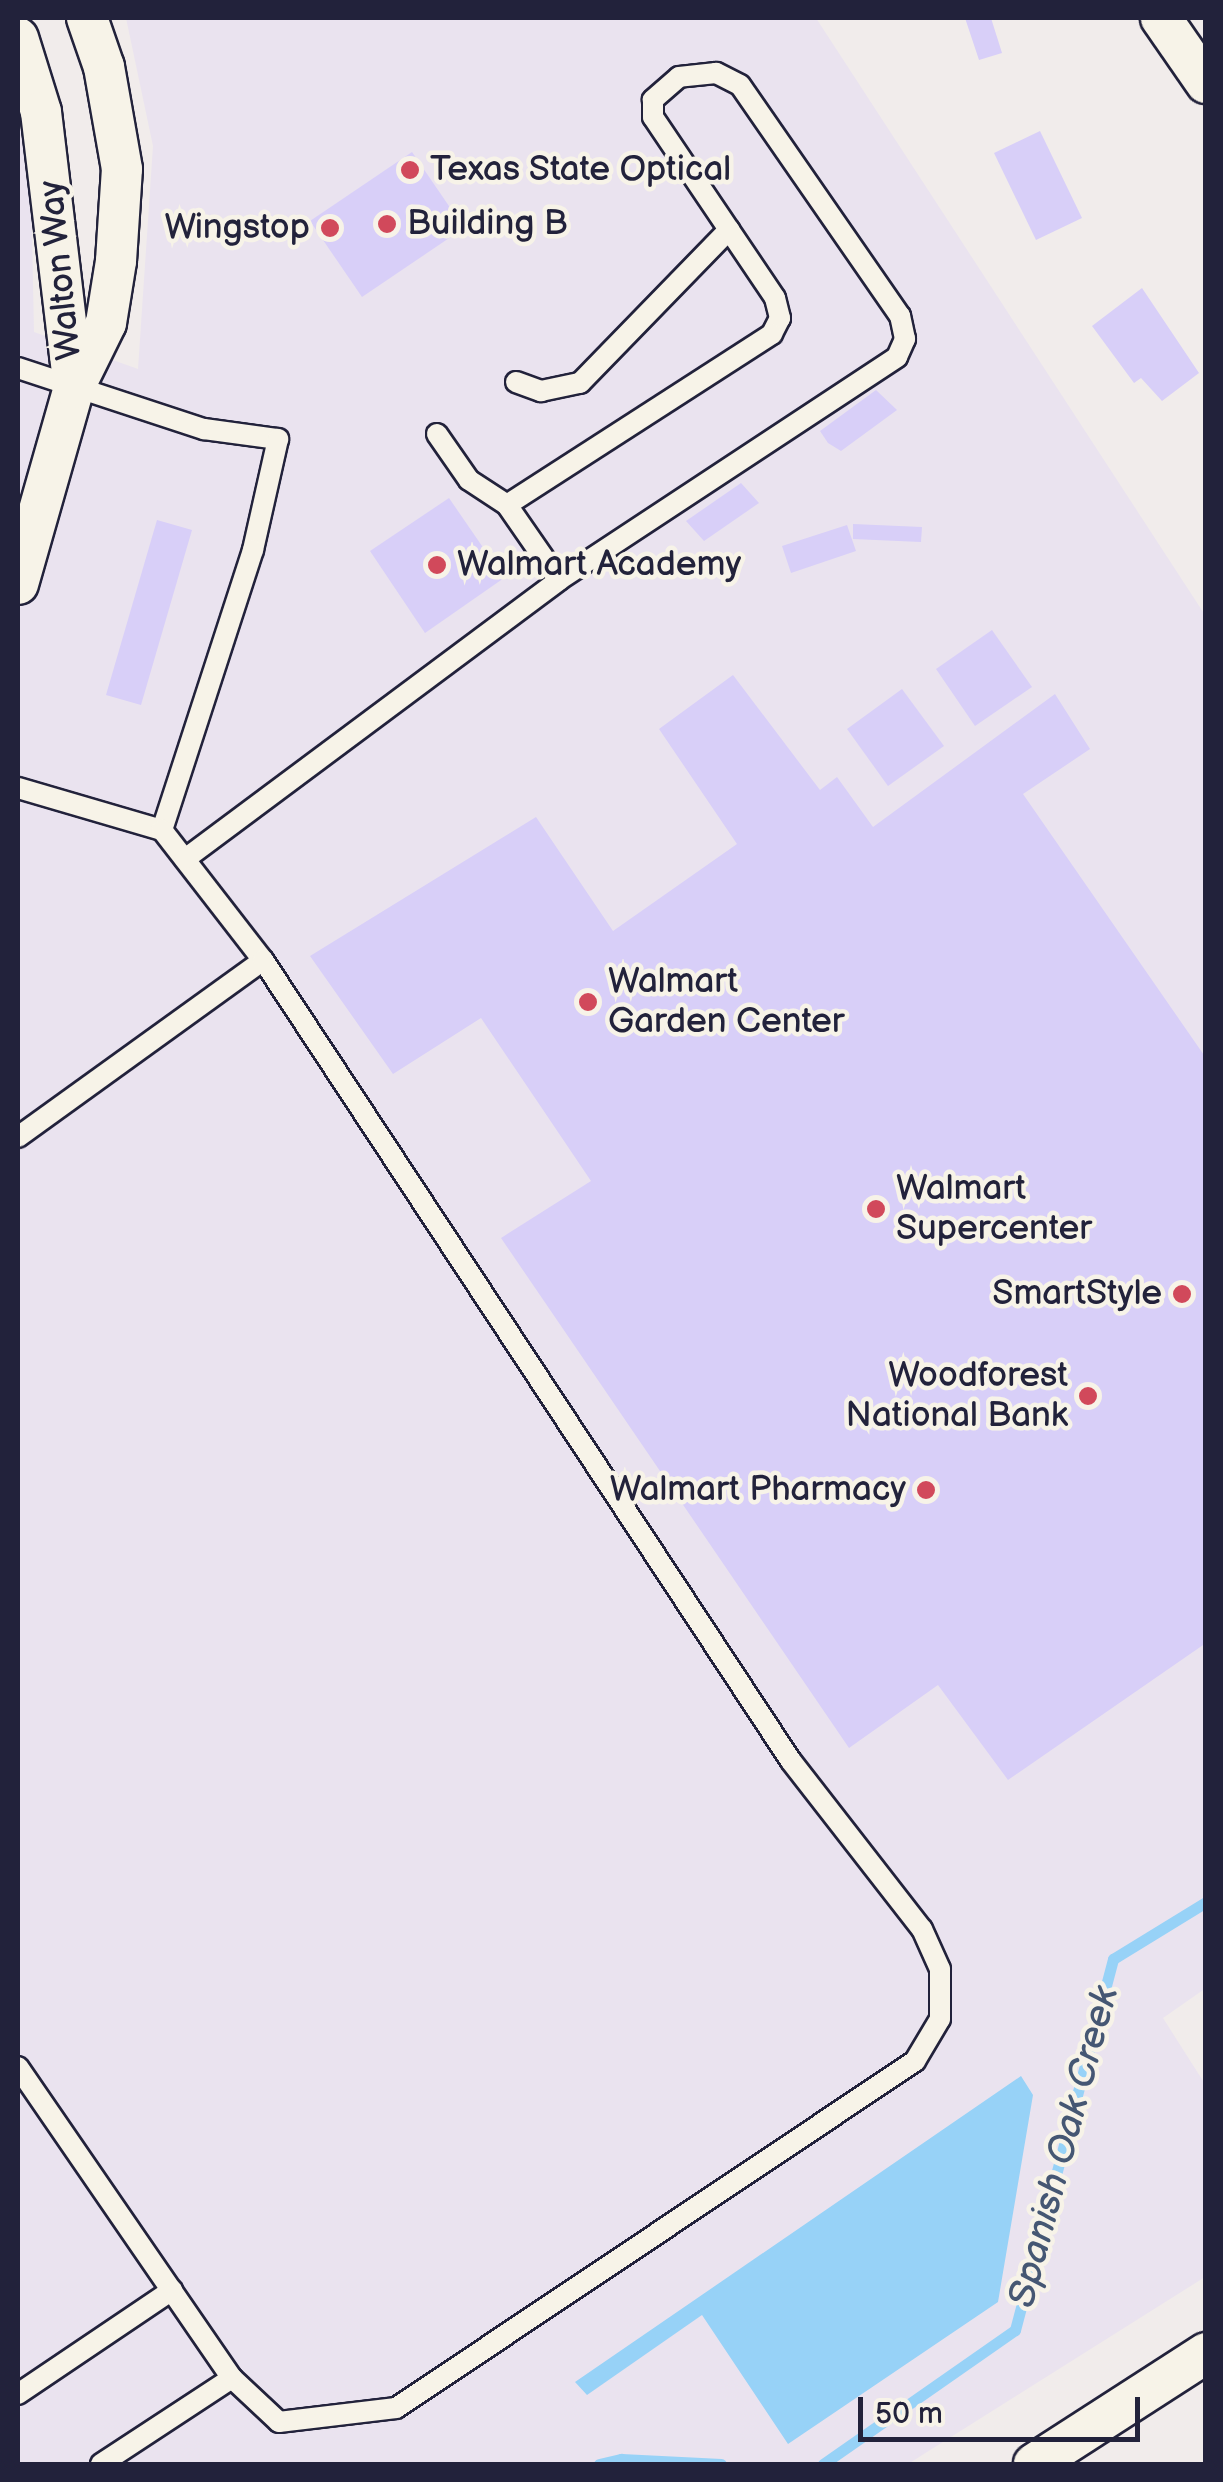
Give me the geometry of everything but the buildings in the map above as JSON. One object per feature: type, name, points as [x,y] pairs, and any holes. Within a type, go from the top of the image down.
[{"type":"street","name":"Walton Way","points":[[18,584],[74,388],[106,323],[122,169],[104,67],[87,18]]},
{"type":"street","points":[[1161,18],[1206,82]]},
{"type":"street","name":"Walton Way","points":[[18,38],[41,112],[74,388]]},
{"type":"street","points":[[1034,2464],[1206,2353]]},
{"type":"lane","points":[[185,860],[559,580],[897,357],[905,339],[900,316],[740,85],[698,71],[664,87],[654,100],[653,116],[775,298],[780,318],[772,334],[507,505]]},
{"type":"lane","points":[[516,382],[541,391],[580,383],[728,230]]},
{"type":"lane","points":[[18,368],[204,429],[278,439],[253,550],[162,830]]},
{"type":"lane","points":[[436,434],[469,480],[507,505],[559,580]]},
{"type":"lane","points":[[18,788],[162,830],[263,960],[792,1760],[922,1929],[940,1969],[940,2019],[915,2061],[396,2408],[279,2422],[232,2378],[19,2073]]},
{"type":"lane","points":[[18,1137],[263,960]]},
{"type":"lane","points":[[18,2394],[172,2290]]},
{"type":"lane","points":[[101,2464],[232,2378]]},
{"type":"shaded area","points":[[126,18],[816,18],[1205,615],[1206,1988],[1163,2018],[1205,2084],[1205,2277],[908,2464],[18,2464],[18,117],[31,187],[34,332],[138,369],[153,146]]},
{"type":"water","points":[[1021,2076],[1033,2095],[998,2302],[788,2444],[702,2315],[587,2395],[575,2382]]},
{"type":"waterway","name":"Spanish Oak Creek","points":[[823,2464],[1015,2330],[1113,1959],[1206,1902]]},
{"type":"waterway","name":"Spanish Oak Creek","points":[[599,2464],[621,2459],[721,2464]]},
{"type":"place","name":"Texas State Optical","points":[[410,170]]},
{"type":"place","name":"Building B","points":[[387,224]]},
{"type":"place","name":"Wingstop","points":[[330,228]]},
{"type":"place","name":"Walmart Academy","points":[[437,565]]},
{"type":"place","name":"Walmart Garden Center","points":[[588,1002]]},
{"type":"place","name":"Walmart Supercenter","points":[[876,1209]]},
{"type":"place","name":"SmartStyle","points":[[1182,1294]]},
{"type":"place","name":"Woodforest National Bank","points":[[1088,1396]]},
{"type":"place","name":"Walmart Pharmacy","points":[[926,1490]]}]
